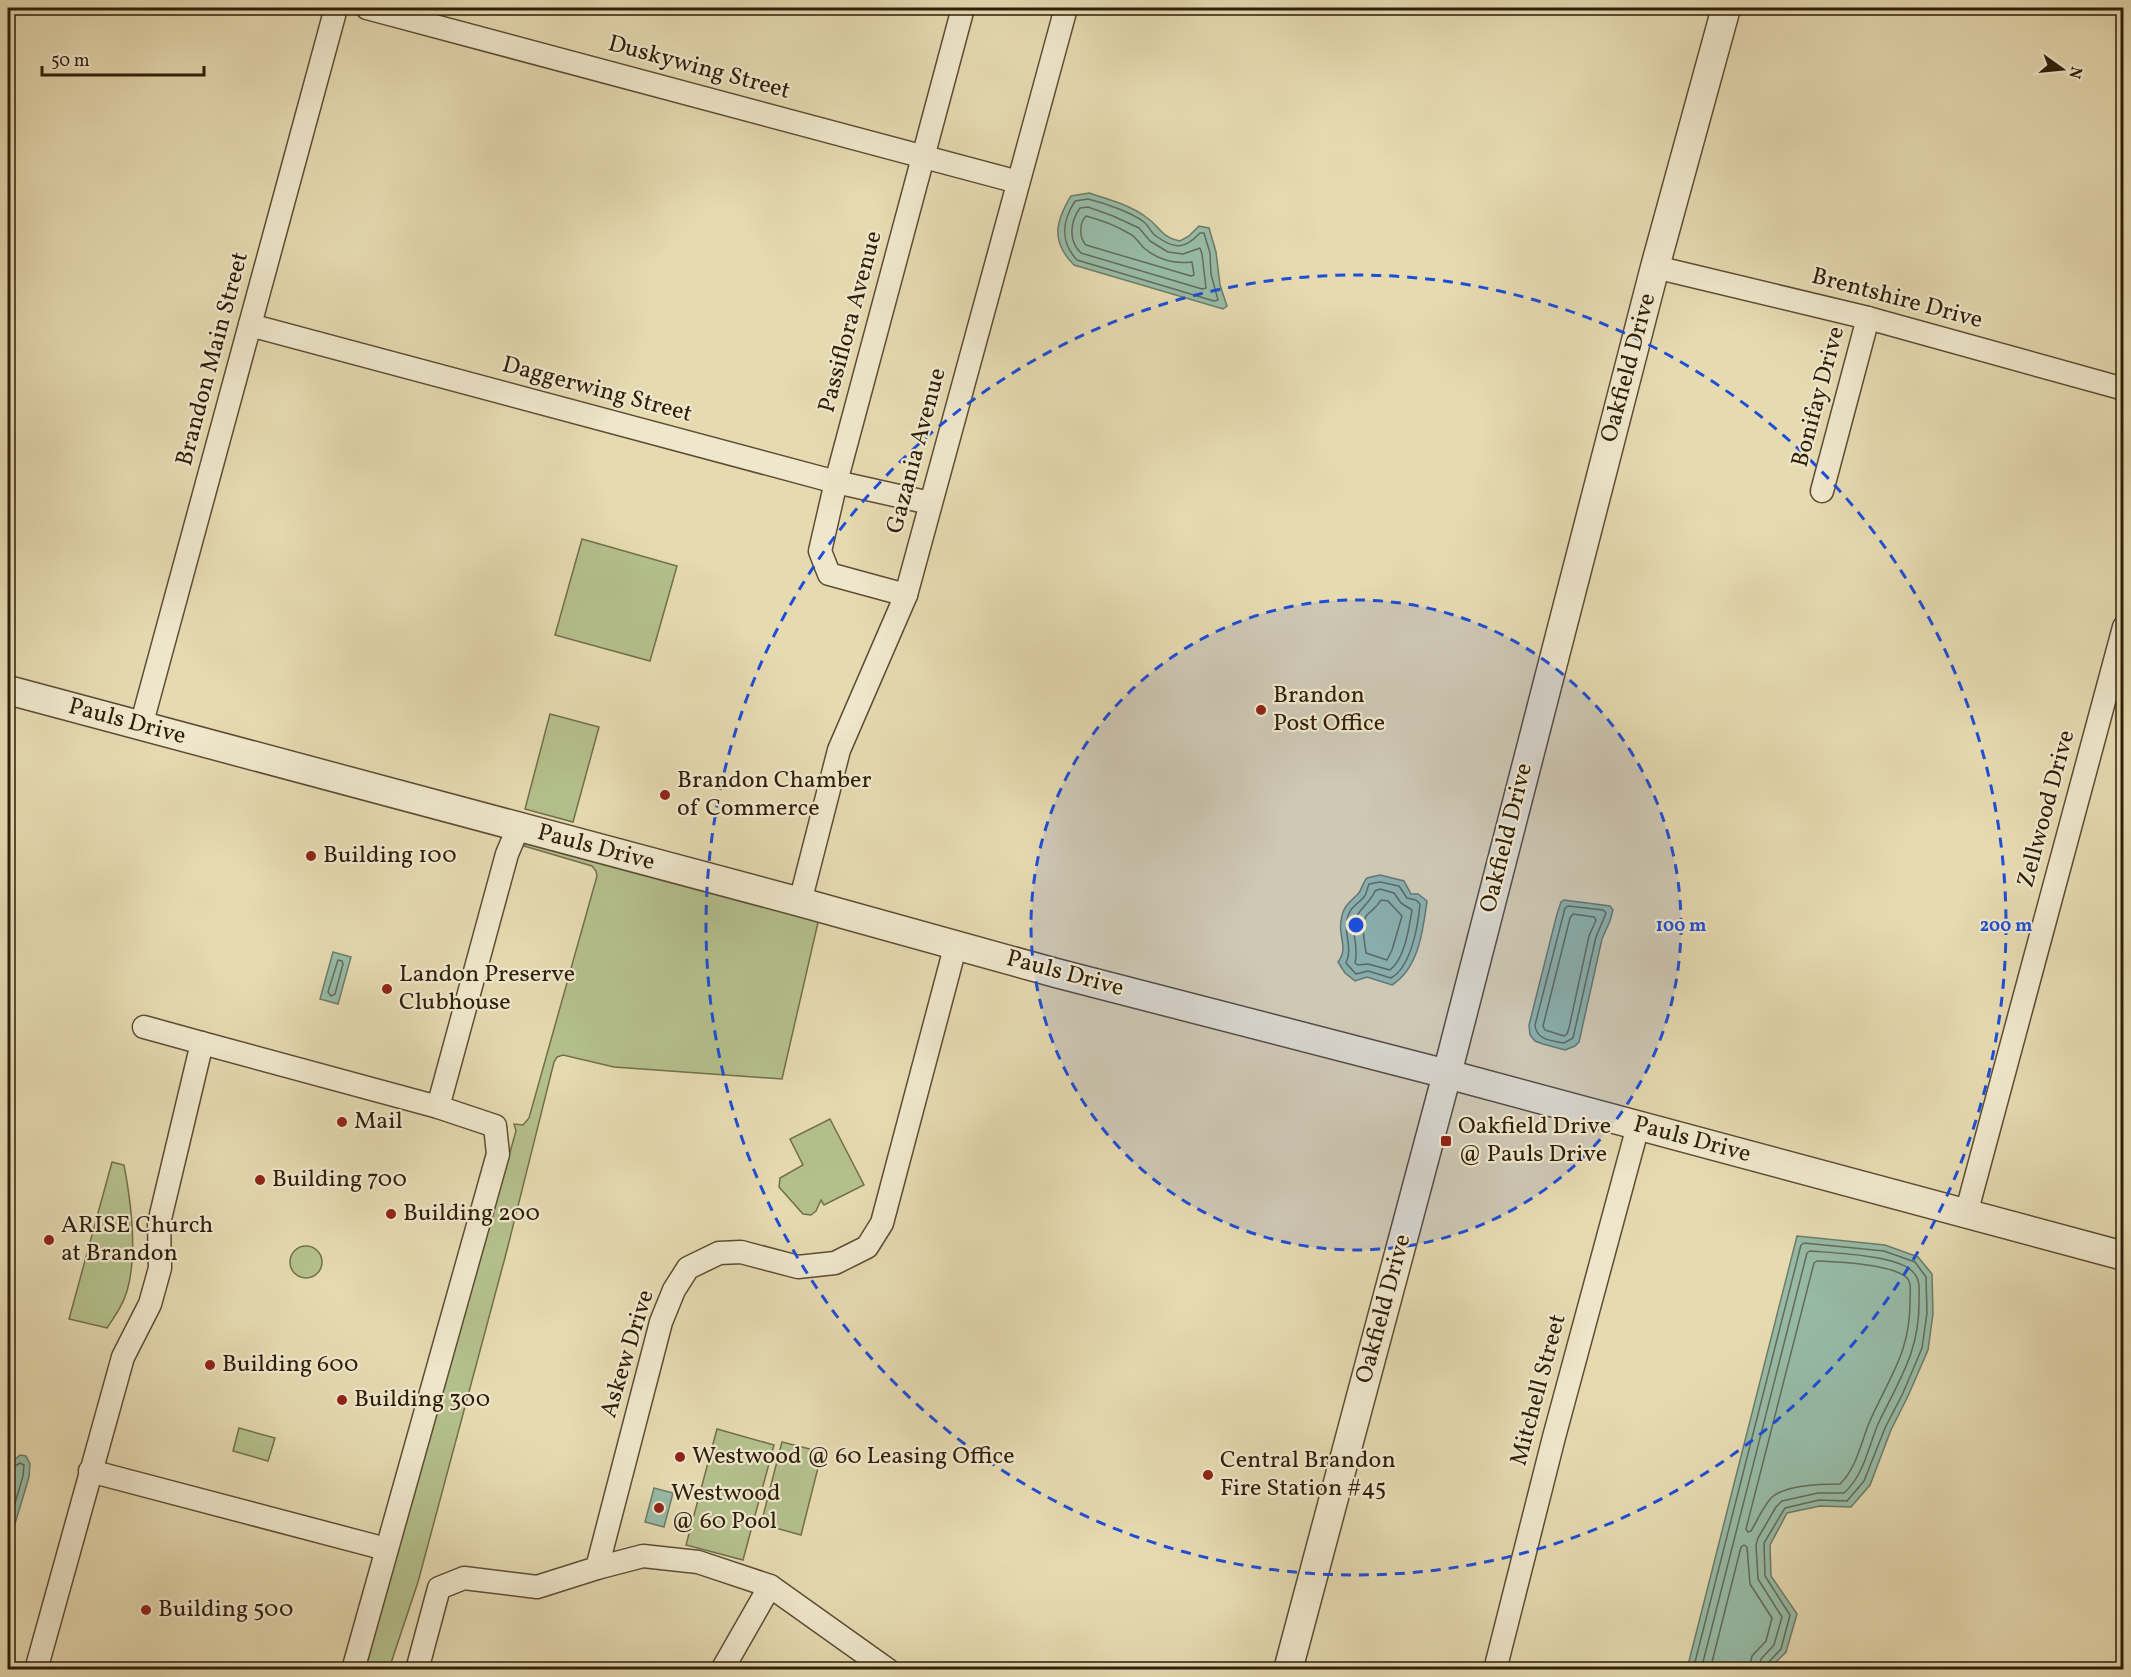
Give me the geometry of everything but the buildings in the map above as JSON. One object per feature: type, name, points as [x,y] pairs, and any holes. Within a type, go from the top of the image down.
[{"type":"street","name":"Brandon Main Street","points":[[141,726],[336,8]]},
{"type":"street","name":"Duskywing Street","points":[[367,8],[1018,182]]},
{"type":"street","name":"Passiflora Avenue","points":[[906,595],[829,574],[820,551],[836,482],[963,8]]},
{"type":"street","name":"Gazania Avenue","points":[[800,902],[839,750],[906,595],[1066,8]]},
{"type":"street","name":"Oakfield Drive","points":[[1288,1670],[1447,1074],[1655,267],[1726,8]]},
{"type":"street","name":"Brentshire Drive","points":[[1655,267],[1868,318],[2124,389]]},
{"type":"street","name":"Bonifay Drive","points":[[1822,491],[1868,318]]},
{"type":"street","name":"Daggerwing Street","points":[[250,325],[836,482],[930,504]]},
{"type":"street","name":"Zellwood Drive","points":[[1966,1214],[2124,627]]},
{"type":"street","name":"Pauls Drive","points":[[8,690],[800,902],[1067,976],[1447,1074],[2124,1256]]},
{"type":"street","points":[[438,1107],[504,865],[518,828]]},
{"type":"street","name":"Askew Drive","points":[[597,1568],[661,1322],[674,1290],[688,1268],[719,1253],[741,1252],[798,1267],[835,1263],[867,1246],[882,1223],[956,945]]},
{"type":"street","points":[[144,1027],[438,1107],[495,1126],[498,1154],[353,1670]]},
{"type":"street","points":[[36,1670],[123,1357],[150,1304],[160,1268],[159,1223],[202,1043]]},
{"type":"street","name":"Mitchell Street","points":[[1495,1670],[1554,1437],[1638,1126]]},
{"type":"street","points":[[90,1472],[386,1549]]},
{"type":"street","points":[[417,1670],[440,1588],[464,1578],[537,1587],[643,1556],[698,1562],[770,1586],[888,1670]]},
{"type":"street","points":[[722,1670],[770,1586]]},
{"type":"shaded area","points":[[582,539],[677,566],[650,661],[555,635]]},
{"type":"shaded area","points":[[550,714],[599,727],[573,822],[525,809]]},
{"type":"shaded area","points":[[526,841],[819,918],[782,1079],[614,1067],[563,1055],[557,1057],[418,1582],[389,1669],[364,1670],[516,1131],[514,1124],[523,1125],[529,1118],[597,876],[592,866],[524,846]]},
{"type":"shaded area","points":[[830,1119],[864,1185],[824,1205],[821,1200],[816,1211],[811,1215],[803,1214],[779,1187],[780,1178],[803,1165],[790,1139]]},
{"type":"shaded area","points":[[112,1162],[124,1165],[131,1211],[133,1245],[127,1291],[121,1306],[107,1328],[69,1319]]},
{"type":"shaded area","points":[[306,1246],[317,1251],[322,1262],[317,1273],[306,1278],[295,1273],[290,1262],[295,1251]]},
{"type":"shaded area","points":[[239,1428],[275,1438],[268,1461],[233,1451]]},
{"type":"shaded area","points":[[717,1429],[774,1445],[743,1560],[686,1545]]},
{"type":"shaded area","points":[[782,1442],[822,1452],[801,1535],[761,1524]]},
{"type":"water","points":[[1089,193],[1133,209],[1173,239],[1180,241],[1199,226],[1209,228],[1216,252],[1220,285],[1227,306],[1223,309],[1074,265],[1059,240],[1059,223],[1071,196]]},
{"type":"water","points":[[1380,875],[1404,881],[1411,894],[1418,894],[1427,901],[1421,936],[1414,959],[1401,978],[1392,985],[1367,977],[1355,981],[1345,973],[1338,962],[1343,952],[1340,927],[1345,909],[1367,878]]},
{"type":"water","points":[[1564,900],[1610,906],[1613,910],[1602,939],[1579,1042],[1565,1050],[1535,1041],[1530,1035],[1529,1025],[1557,914]]},
{"type":"water","points":[[333,952],[351,957],[338,1004],[320,999]]},
{"type":"water","points":[[1797,1236],[1885,1245],[1918,1257],[1932,1274],[1933,1314],[1928,1350],[1891,1430],[1870,1485],[1851,1507],[1820,1506],[1787,1513],[1770,1545],[1771,1576],[1797,1614],[1786,1652],[1769,1669],[1687,1669]]},
{"type":"water","points":[[20,1455],[26,1456],[30,1464],[29,1477],[8,1547],[8,1465]]},
{"type":"water","name":"Westwood @ 60 Pool","points":[[654,1488],[673,1493],[664,1527],[645,1522]]},
{"type":"place","name":"Brandon Post Office","points":[[1261,710]]},
{"type":"place","name":"Brandon Chamber of Commerce","points":[[665,795]]},
{"type":"place","name":"Building 100","points":[[311,856]]},
{"type":"place","name":"Landon Preserve Clubhouse","points":[[387,989]]},
{"type":"place","name":"Mail","points":[[342,1122]]},
{"type":"place","name":"Oakfield Drive @ Pauls Drive","points":[[1446,1141]]},
{"type":"place","name":"Building 700","points":[[260,1180]]},
{"type":"place","name":"Building 200","points":[[391,1214]]},
{"type":"place","name":"ARISE Church at Brandon","points":[[49,1240]]},
{"type":"place","name":"Building 600","points":[[210,1365]]},
{"type":"place","name":"Building 300","points":[[342,1400]]},
{"type":"place","name":"Westwood @ 60 Leasing Office","points":[[680,1457]]},
{"type":"place","name":"Central Brandon Fire Station #45","points":[[1208,1475]]},
{"type":"place","name":"Westwood @ 60 Pool","points":[[659,1508]]},
{"type":"place","name":"Building 500","points":[[146,1610]]}]
